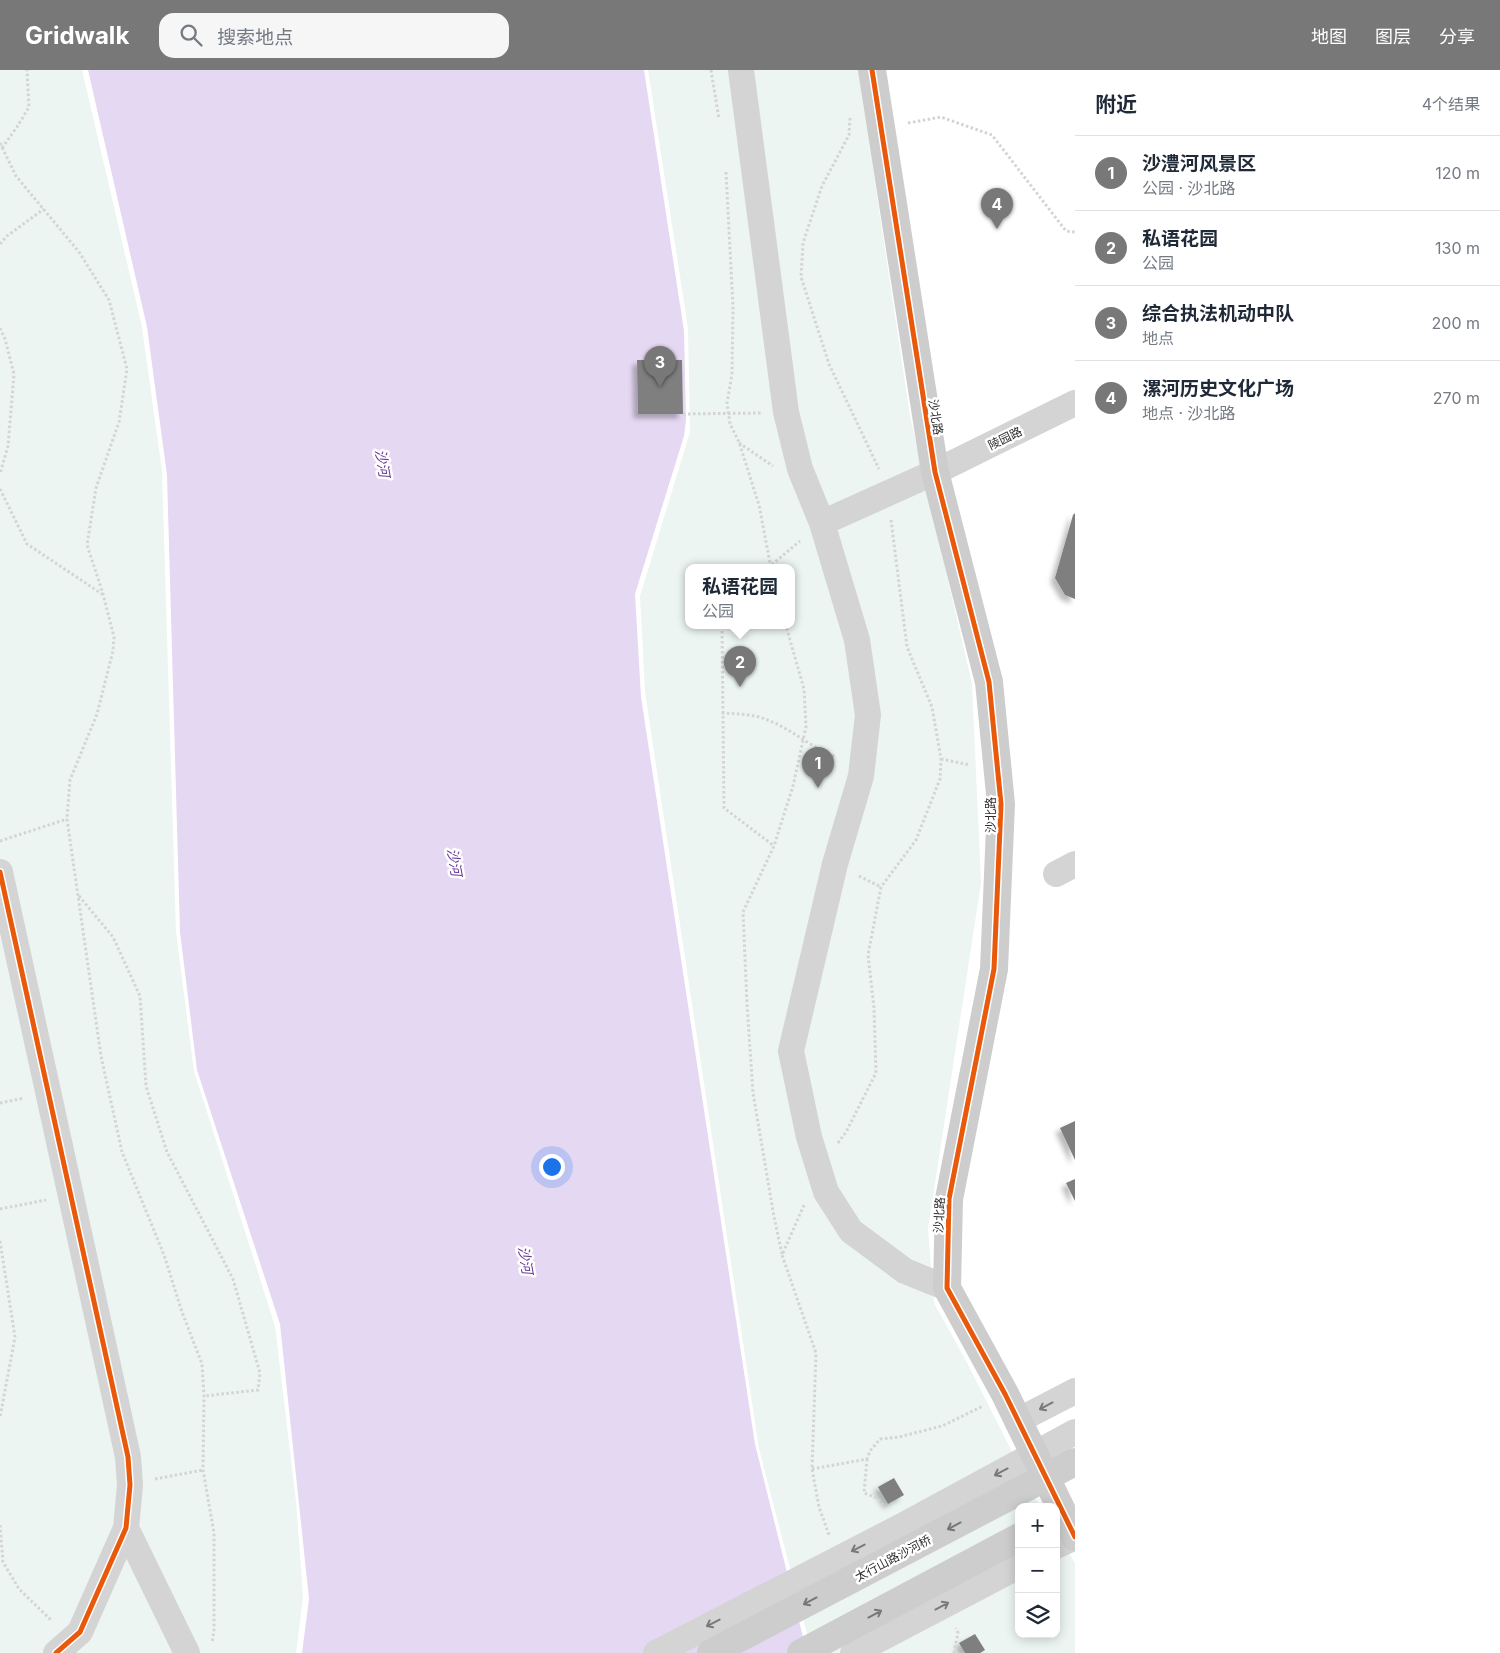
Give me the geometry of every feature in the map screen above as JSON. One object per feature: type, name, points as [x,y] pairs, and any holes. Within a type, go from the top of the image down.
[{"type":"street","points":[[741,70],[786,412],[800,469],[822,524],[857,640],[868,715],[861,776],[835,864],[791,1051],[809,1137],[826,1192],[851,1231],[905,1271],[947,1288]]},
{"type":"street","name":"沙北路","points":[[872,70],[935,472],[989,682],[1001,804],[994,969],[949,1198],[947,1288],[1004,1394],[1075,1537]]},
{"type":"street","name":"陵园路","points":[[822,524],[935,472],[1075,403]]},
{"type":"street","points":[[0,872],[128,1457],[130,1485],[126,1528],[80,1632],[64,1646]]},
{"type":"street","points":[[1017,1421],[1075,1391]]},
{"type":"street","points":[[656,1653],[902,1526],[1075,1432]]},
{"type":"street","name":"太行山路沙河桥","points":[[711,1653],[1075,1462]]},
{"type":"street","points":[[1060,1515],[1075,1507]]},
{"type":"street","points":[[126,1528],[187,1653]]},
{"type":"street","points":[[1060,1544],[1075,1537]]},
{"type":"street","points":[[801,1653],[1015,1539]]},
{"type":"street","points":[[853,1653],[1015,1568]]},
{"type":"path","points":[[2,148],[28,107],[27,70]]},
{"type":"path","points":[[711,70],[720,125]]},
{"type":"path","points":[[878,108],[909,124],[942,117],[992,135],[1066,231],[1075,232]]},
{"type":"path","points":[[0,143],[16,176],[79,252],[109,300],[127,369],[119,422],[96,488],[86,545],[103,594],[114,637],[113,651],[97,714],[70,780],[68,819],[101,1056],[122,1152],[164,1255],[182,1312],[202,1364],[204,1396],[203,1470],[214,1533],[214,1630],[212,1645]]},
{"type":"path","points":[[726,172],[733,307],[732,374],[727,403],[730,424],[739,442],[759,505],[769,564]]},
{"type":"path","points":[[0,244],[7,236],[44,209]]},
{"type":"path","points":[[0,328],[5,339],[14,374],[8,446],[0,474]]},
{"type":"path","points":[[683,414],[765,412]]},
{"type":"path","points":[[739,442],[771,466],[800,469]]},
{"type":"path","points":[[0,489],[27,544],[103,594]]},
{"type":"path","points":[[775,564],[822,524]]},
{"type":"path","points":[[722,629],[724,808],[774,846]]},
{"type":"path","points":[[787,629],[804,689],[806,727],[793,786],[774,846],[743,912],[747,1004],[753,1093],[774,1217],[782,1255],[816,1353],[812,1469],[819,1507],[832,1543]]},
{"type":"path","points":[[722,712],[764,718],[803,738],[821,751],[862,766]]},
{"type":"path","points":[[0,841],[68,819]]},
{"type":"path","points":[[78,896],[113,937],[140,996],[146,1086],[149,1096],[167,1152],[233,1279],[260,1373],[258,1390],[204,1396]]},
{"type":"path","points":[[782,1255],[820,1168]]},
{"type":"path","points":[[0,1209],[71,1196]]},
{"type":"path","points":[[0,1241],[15,1337],[0,1417]]},
{"type":"path","points":[[864,1493],[867,1458],[880,1439],[899,1437],[942,1426],[1004,1394]]},
{"type":"path","points":[[812,1469],[867,1458]]},
{"type":"path","points":[[130,1485],[203,1470]]},
{"type":"path","points":[[0,1525],[4,1562],[19,1589],[64,1646]]},
{"type":"shaded area","points":[[0,70],[82,70],[142,327],[162,471],[176,932],[194,1071],[275,1326],[296,1501],[303,1597],[296,1653],[0,1653]]},
{"type":"shaded area","points":[[648,70],[858,70],[910,416],[972,684],[981,883],[928,1229],[934,1303],[963,1355],[1038,1503],[1015,1503],[1015,1638],[1060,1638],[1060,1539],[1075,1563],[1075,1653],[812,1653],[759,1449],[645,692],[640,596],[690,432],[688,328]]},
{"type":"water","name":"沙河","points":[[88,70],[644,70],[684,331],[686,421],[684,436],[635,594],[641,697],[755,1444],[807,1653],[302,1653],[309,1599],[280,1324],[197,1070],[180,932],[167,475],[147,327]]},
{"type":"building","points":[[637,360],[682,360],[683,414],[638,414]]},
{"type":"building","points":[[1075,513],[1075,599],[1065,595],[1055,578]]},
{"type":"building","points":[[1075,1121],[1075,1160],[1060,1128]]},
{"type":"building","points":[[1075,1179],[1075,1201],[1066,1183]]},
{"type":"building","points":[[894,1478],[904,1495],[888,1504],[878,1487]]},
{"type":"building","points":[[975,1634],[985,1650],[980,1653],[965,1653],[959,1643]]},
{"type":"cycle path","points":[[872,70],[935,472],[989,682],[1001,804],[994,969],[949,1199],[947,1288],[1005,1394],[1075,1537]]},
{"type":"cycle path","points":[[0,872],[128,1457],[130,1485],[126,1528],[80,1632],[56,1653]]},
{"type":"place","name":"漯河历史文化广场","points":[[997,229]]},
{"type":"place","name":"综合执法机动中队","points":[[660,387]]},
{"type":"place","name":"私语花园","points":[[740,687]]},
{"type":"place","name":"沙澧河风景区","points":[[818,788]]}]
